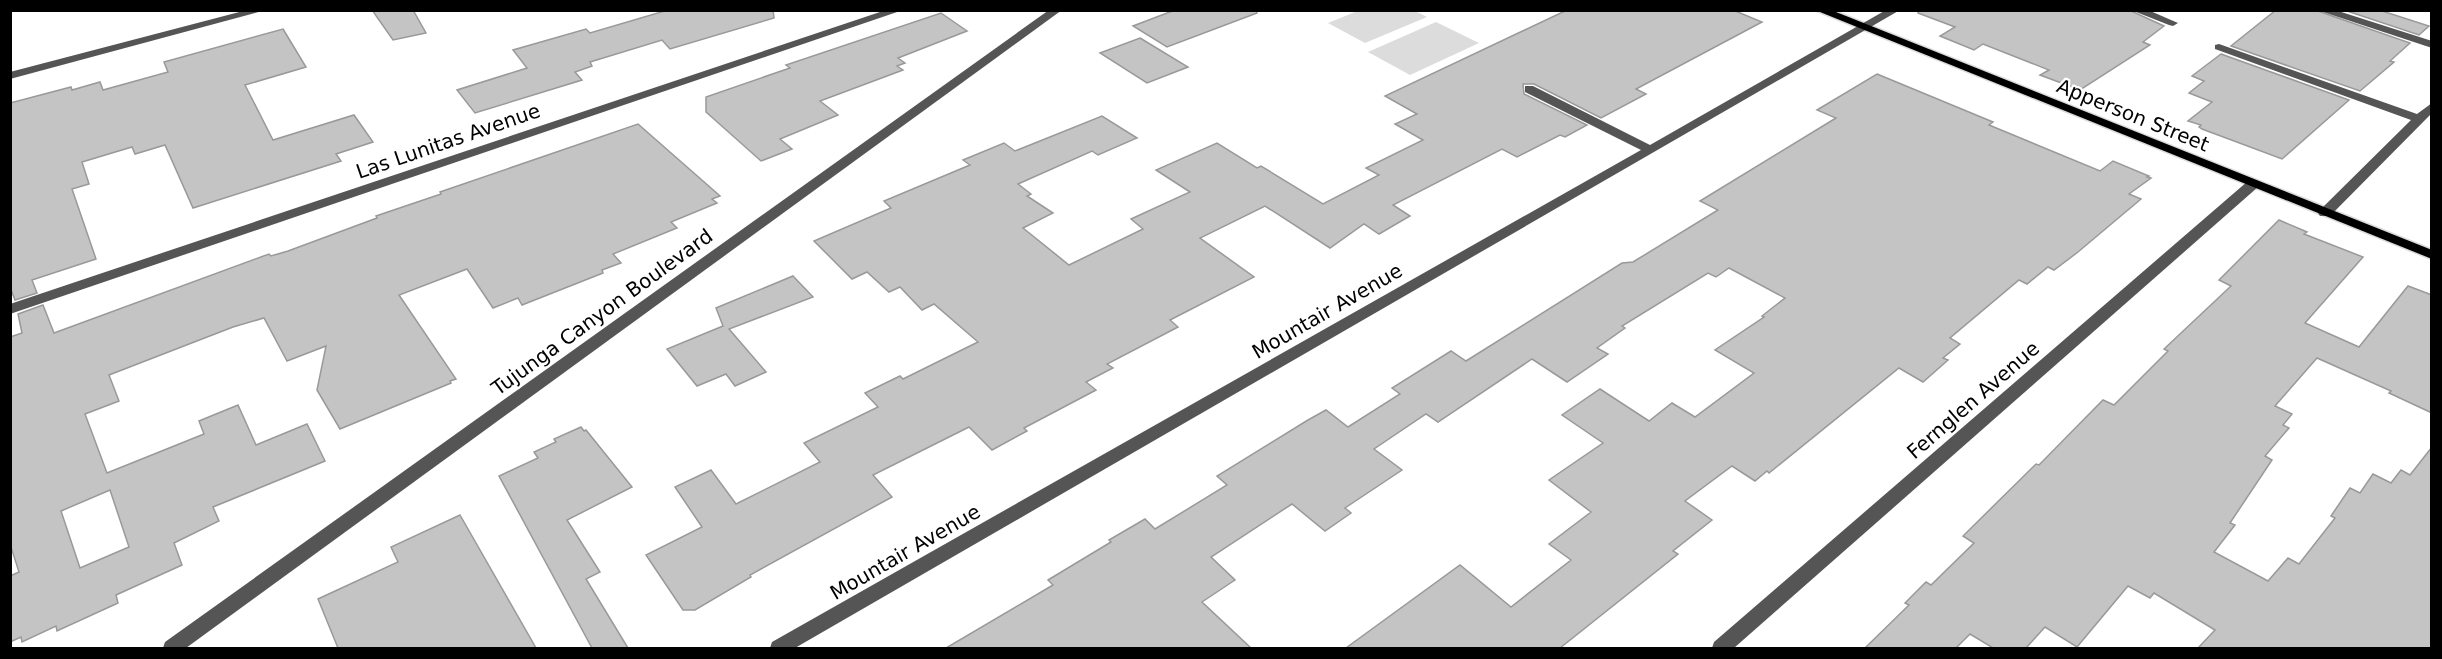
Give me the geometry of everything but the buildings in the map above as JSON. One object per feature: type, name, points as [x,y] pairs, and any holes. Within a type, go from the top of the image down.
[{"type":"main road","name":"Apperson Street","points":[[1820,10],[2432,255]]},
{"type":"street","points":[[10,76],[261,10]]},
{"type":"street","name":"Las Lunitas Avenue","points":[[10,309],[898,10]]},
{"type":"street","name":"Tujunga Canyon Boulevard","points":[[172,648],[1057,10]]},
{"type":"street","name":"Mountair Avenue","points":[[779,648],[1896,10]]},
{"type":"street","points":[[2136,10],[2173,23]]},
{"type":"street","points":[[2322,10],[2432,45]]},
{"type":"street","points":[[2219,47],[2419,118]]},
{"type":"street","points":[[1529,89],[1651,150]]},
{"type":"street","points":[[2325,213],[2432,106]]},
{"type":"street","name":"Fernglen Avenue","points":[[1721,648],[2253,183]]},
{"type":"shaded area","points":[[1360,10],[1415,11],[1427,17],[1365,43],[1328,23]]},
{"type":"shaded area","points":[[1436,22],[1479,43],[1410,75],[1368,52]]}]
